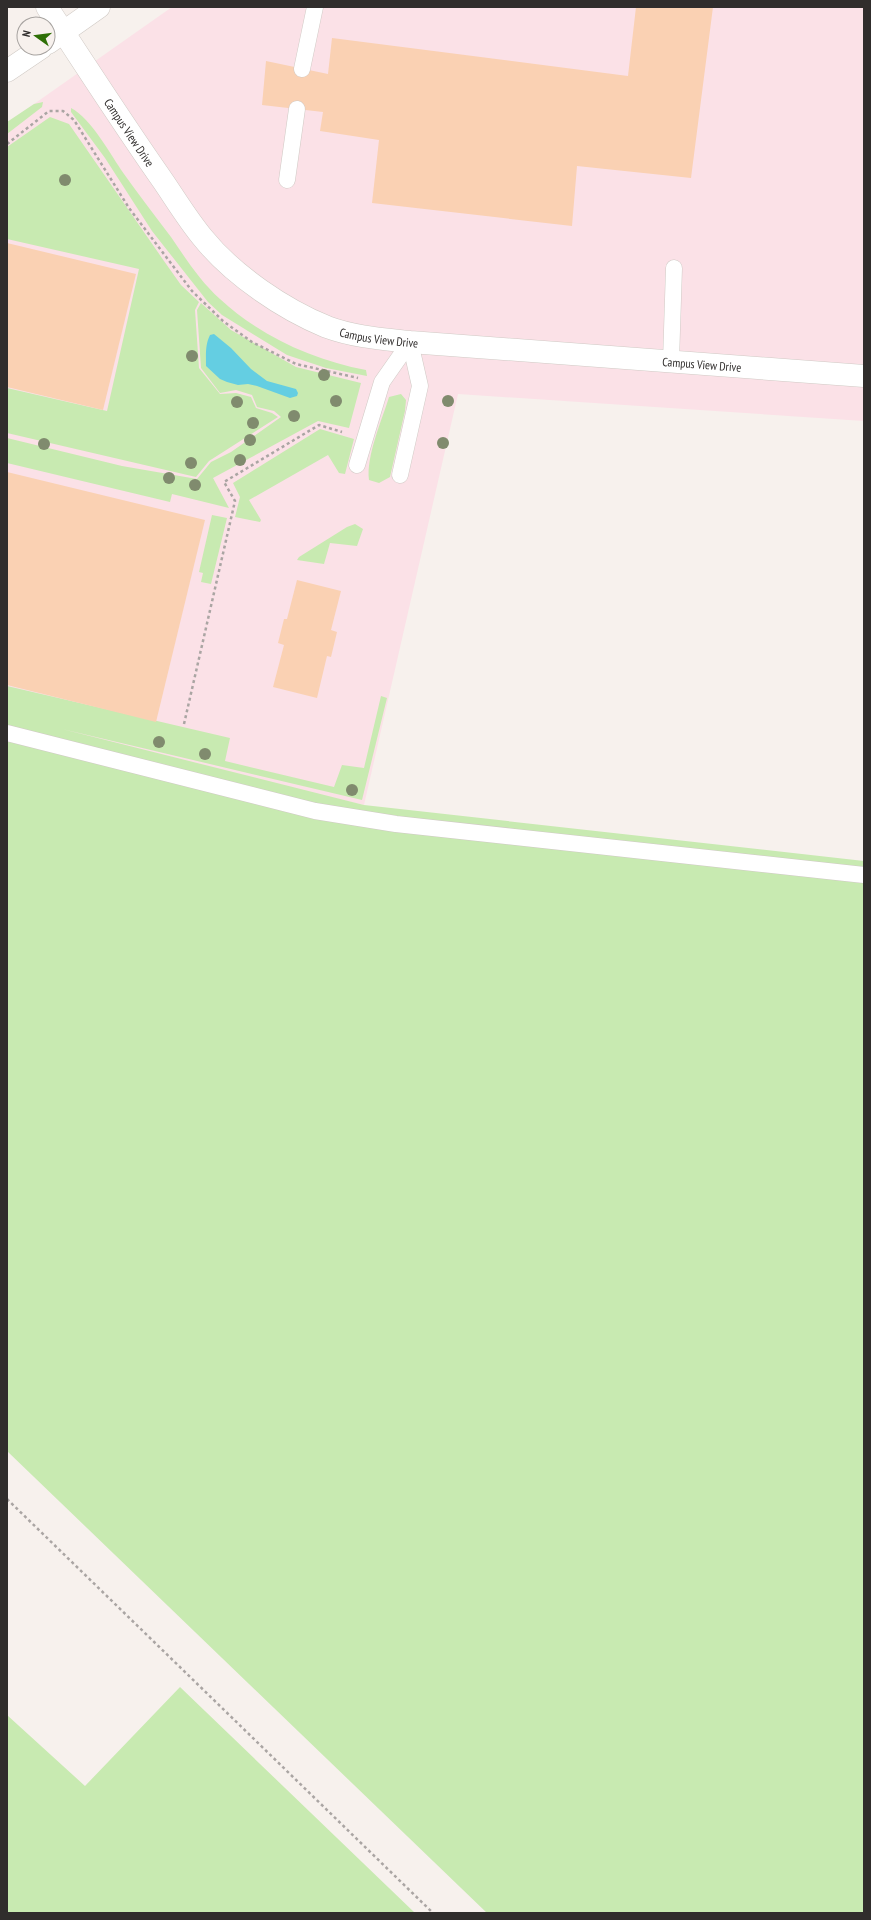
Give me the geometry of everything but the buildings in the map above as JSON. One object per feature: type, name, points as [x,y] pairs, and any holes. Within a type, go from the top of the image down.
[{"type":"street","points":[[56,38],[99,7]]},
{"type":"street","name":"Campus View Drive","points":[[56,38],[136,142],[202,238],[230,265],[267,294],[306,318],[328,327],[349,333],[410,342],[864,376]]},
{"type":"street","points":[[7,71],[29,56]]},
{"type":"lane","points":[[302,69],[315,7]]},
{"type":"lane","points":[[287,180],[297,109]]},
{"type":"lane","points":[[671,361],[674,268]]},
{"type":"lane","points":[[357,465],[382,382],[410,342]]},
{"type":"lane","points":[[400,475],[420,386],[410,342]]},
{"type":"lane","points":[[7,733],[315,811],[388,823],[864,875]]},
{"type":"path","points":[[7,144],[49,111],[63,111],[74,120],[129,208],[192,291],[223,321],[252,342],[296,364],[361,379]]},
{"type":"path","points":[[184,724],[235,501],[224,482],[319,425],[347,433]]},
{"type":"path","points":[[7,1499],[433,1913]]},
{"type":"shaded area","points":[[172,7],[864,7],[864,421],[458,394],[364,805],[7,724],[7,123]]},
{"type":"green space","points":[[43,102],[42,107],[7,134],[7,122],[34,104]]},
{"type":"green space","points":[[71,108],[79,113],[93,128],[141,198],[194,270],[220,299],[252,324],[288,345],[326,360],[366,370],[367,376],[326,368],[287,355],[222,315],[208,302],[152,231],[105,158],[71,112]]},
{"type":"green space","points":[[50,117],[69,124],[181,285],[199,302],[195,310],[199,368],[220,394],[236,393],[251,397],[256,408],[272,413],[278,417],[209,461],[196,477],[7,433],[7,388],[107,411],[139,269],[7,239],[7,147]]},
{"type":"green space","points":[[201,303],[231,330],[296,367],[361,383],[349,428],[318,421],[213,478],[229,508],[172,494],[170,502],[7,463],[7,438],[122,466],[197,479],[211,462],[231,452],[281,417],[274,411],[257,407],[252,395],[236,390],[220,393],[201,368],[197,310]]},
{"type":"green space","points":[[401,394],[406,400],[405,411],[390,477],[379,483],[369,480],[372,449],[389,397]]},
{"type":"green space","points":[[320,429],[354,439],[345,474],[339,473],[328,455],[249,500],[261,520],[260,522],[235,517],[240,497],[233,483]]},
{"type":"green space","points":[[212,515],[227,518],[211,584],[201,582],[203,573],[199,572]]},
{"type":"green space","points":[[355,524],[363,529],[357,546],[330,543],[324,564],[297,560],[299,557],[347,527]]},
{"type":"green space","points":[[7,686],[230,738],[225,761],[334,787],[342,765],[364,768],[381,696],[387,698],[362,800],[62,729],[364,805],[864,861],[864,1913],[487,1913],[7,1451]]},
{"type":"green space","points":[[180,1687],[415,1913],[7,1913],[7,1715],[85,1786]]},
{"type":"water","points":[[214,334],[231,348],[251,369],[267,381],[296,389],[298,393],[297,396],[290,398],[257,386],[248,384],[238,385],[220,379],[206,366],[207,343],[210,335]]}]
